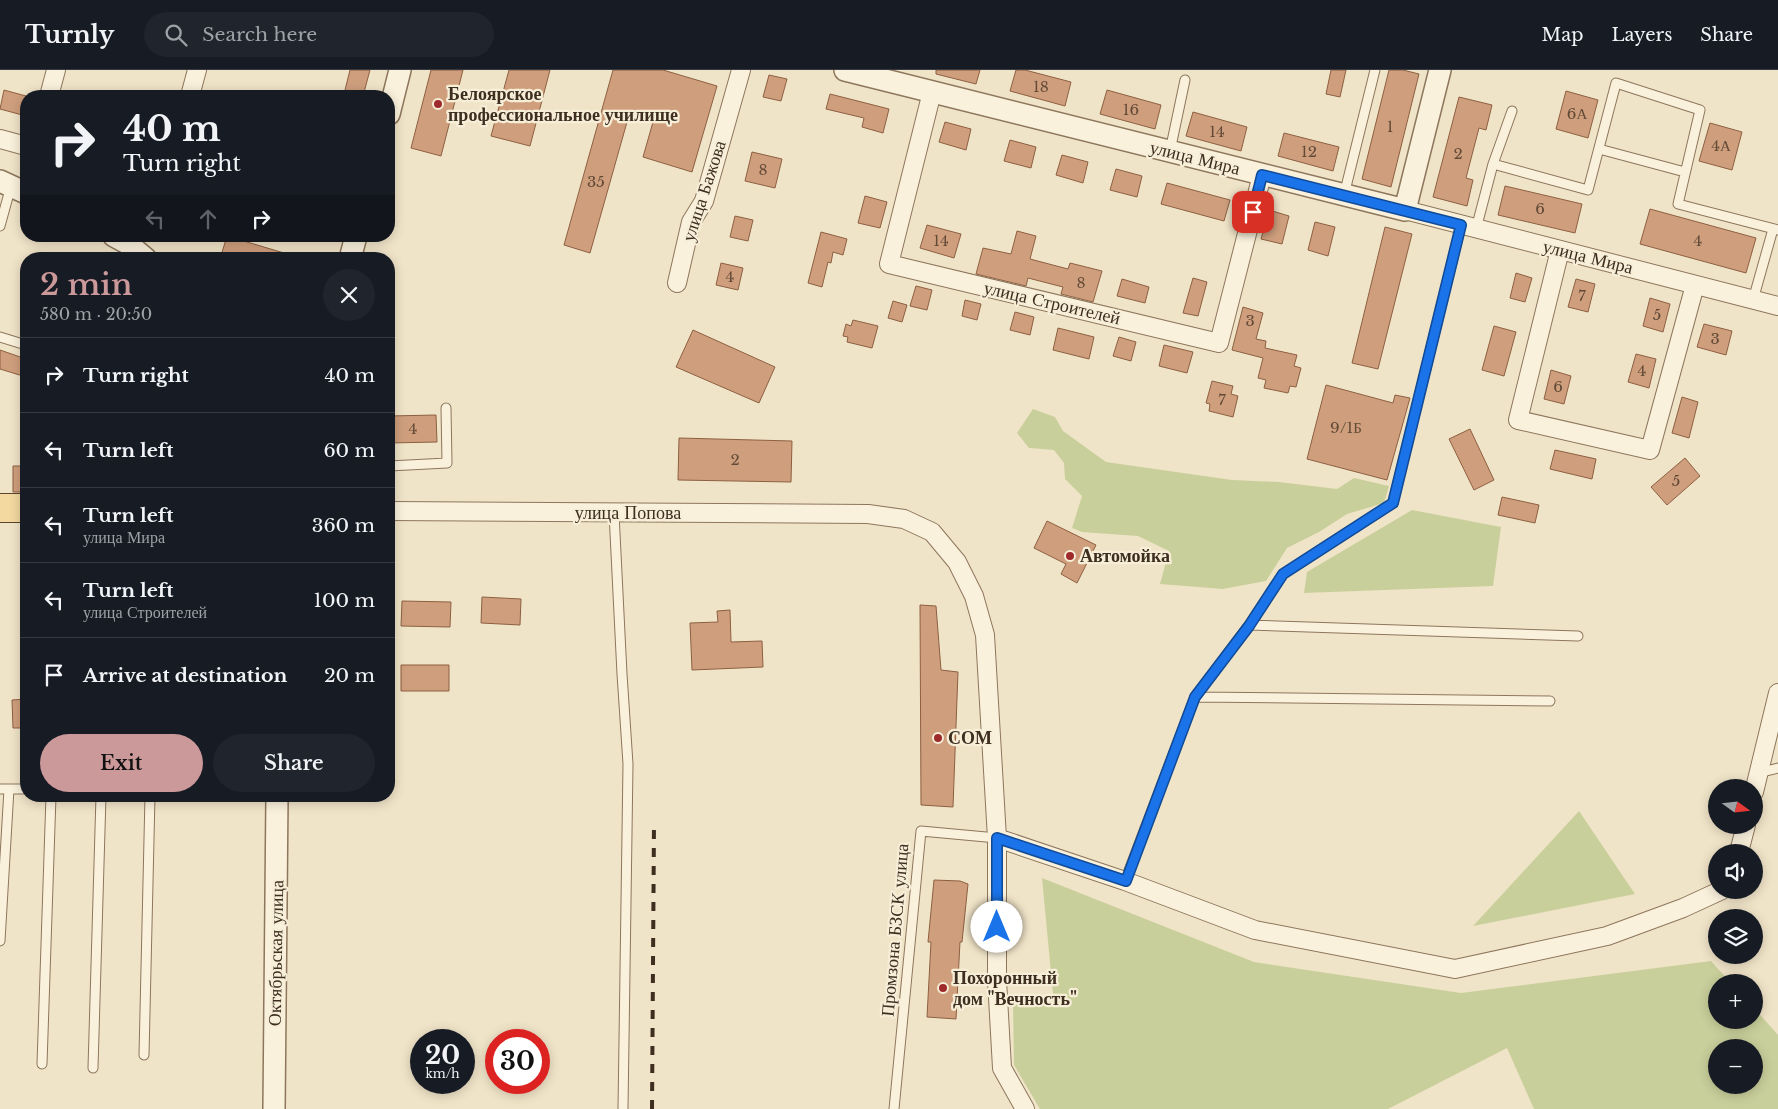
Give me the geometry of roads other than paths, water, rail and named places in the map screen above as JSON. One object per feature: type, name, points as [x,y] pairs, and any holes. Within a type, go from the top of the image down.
[{"type":"main road","points":[[0,508],[20,508]]},
{"type":"street","points":[[51,90],[56,70]]},
{"type":"street","points":[[191,90],[196,70]]},
{"type":"street","points":[[395,90],[400,70]]},
{"type":"street","name":"улица Бажова","points":[[677,282],[691,222],[704,201],[741,70]]},
{"type":"street","name":"улица Мира","points":[[845,70],[1405,210],[1778,306]]},
{"type":"street","points":[[1405,210],[1440,70]]},
{"type":"street","name":"улица Строителей","points":[[932,92],[889,264],[1220,343],[1262,175]]},
{"type":"street","points":[[0,139],[20,144]]},
{"type":"street","points":[[125,242],[138,252]]},
{"type":"street","points":[[1560,250],[1518,420],[1650,450],[1694,285]]},
{"type":"street","name":"улица Попова","points":[[395,511],[868,514],[904,519],[932,532],[957,562],[974,596],[985,635],[997,838],[997,980],[1002,1068],[1026,1109]]},
{"type":"street","points":[[1757,779],[1778,694]]},
{"type":"street","name":"Октябрьская улица","points":[[274,1109],[277,802]]},
{"type":"street","points":[[997,838],[1126,881],[1255,930],[1455,969],[1607,936],[1683,908],[1708,896]]},
{"type":"lane","points":[[1344,195],[1375,70]]},
{"type":"lane","points":[[1170,151],[1185,80]]},
{"type":"lane","points":[[1493,164],[1588,190],[1616,83],[1700,110],[1678,204],[1776,230],[1753,300]]},
{"type":"lane","points":[[1126,881],[1195,697],[1249,626],[1283,574],[1393,503],[1468,227],[1512,111]]},
{"type":"lane","points":[[1599,149],[1686,172]]},
{"type":"lane","points":[[0,226],[12,187]]},
{"type":"lane","points":[[0,337],[20,343]]},
{"type":"lane","points":[[395,466],[447,464],[446,408]]},
{"type":"lane","points":[[614,513],[628,764],[622,1109]]},
{"type":"lane","points":[[1249,626],[1578,636]]},
{"type":"lane","points":[[1195,697],[1550,701]]},
{"type":"lane","points":[[1758,773],[1778,768]]},
{"type":"lane","points":[[0,940],[5,789],[20,789]]},
{"type":"lane","points":[[42,1064],[51,802]]},
{"type":"lane","points":[[93,1068],[101,802]]},
{"type":"lane","points":[[144,1055],[150,802]]},
{"type":"lane","name":"Промзона БЗСК улица","points":[[894,1109],[920,831],[997,838]]},
{"type":"railway","points":[[652,1109],[654,822]]},
{"type":"place","name":"Белоярское профессиональное училище","points":[[438,104]]},
{"type":"place","name":"Автомойка","points":[[1070,556]]},
{"type":"place","name":"СОМ","points":[[938,738]]},
{"type":"place","name":"Похоронный дом \"Вечность\"","points":[[943,988]]}]
